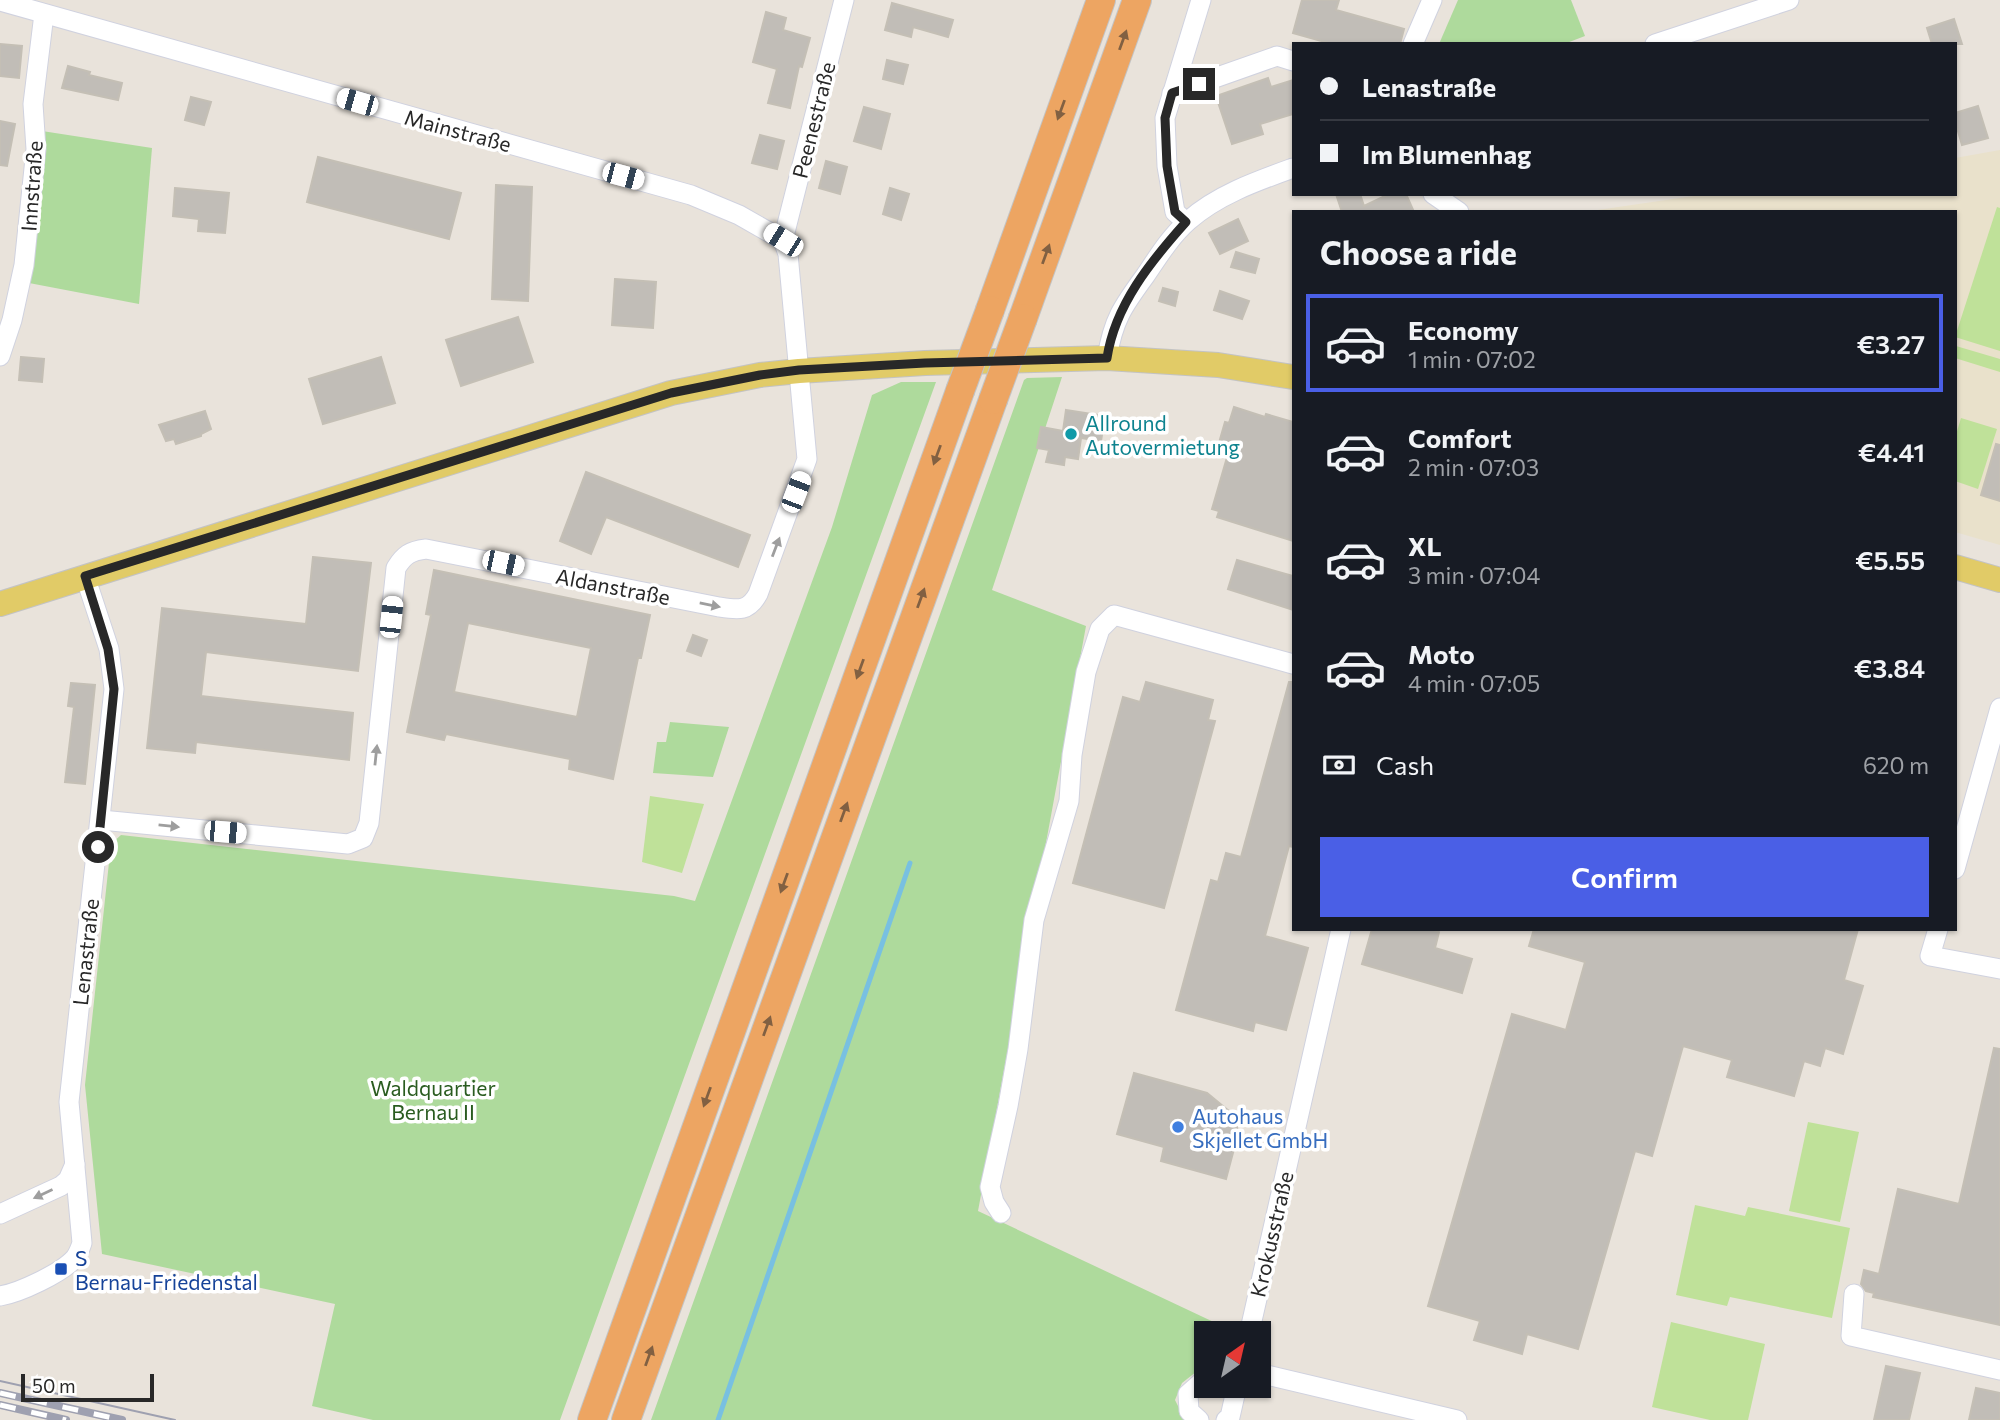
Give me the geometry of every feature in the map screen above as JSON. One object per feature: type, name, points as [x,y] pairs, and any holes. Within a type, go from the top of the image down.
[{"type":"highway","points":[[592,1420],[1101,0]]},
{"type":"highway","points":[[626,1420],[1137,0]]},
{"type":"main road","points":[[0,604],[671,393],[760,375],[799,370],[938,363],[1107,358],[1218,365],[1292,377]]},
{"type":"main road","points":[[1957,568],[2000,580]]},
{"type":"street","name":"Peenestraße","points":[[783,240],[844,0]]},
{"type":"street","points":[[1186,222],[1175,212],[1167,166],[1165,118],[1201,0]]},
{"type":"street","points":[[1414,42],[1432,0]]},
{"type":"street","points":[[1661,42],[1789,0]]},
{"type":"street","name":"Mainstraße","points":[[0,1],[691,195],[739,215],[783,240]]},
{"type":"street","name":"Innstraße","points":[[0,356],[12,320],[24,265],[35,163],[33,104],[44,14]]},
{"type":"street","points":[[1172,93],[1277,56],[1292,61]]},
{"type":"street","points":[[1107,358],[1111,335],[1121,309],[1164,247],[1186,222],[1202,209],[1246,185],[1292,168]]},
{"type":"street","points":[[1436,196],[1456,210]]},
{"type":"street","points":[[783,240],[788,261],[799,370]]},
{"type":"street","name":"Aldanstraße","points":[[101,820],[348,844],[363,838],[369,823],[396,568],[404,556],[414,550],[426,549],[503,563],[739,611],[747,608],[758,594],[806,467],[807,449],[799,370]]},
{"type":"street","name":"Lenastraße","points":[[0,1296],[18,1291],[69,1264],[79,1252],[82,1243],[69,1102],[114,689],[108,649],[85,576]]},
{"type":"street","points":[[1002,1213],[994,1202],[990,1187],[1016,1060],[1034,920],[1069,801],[1072,755],[1086,672],[1100,629],[1114,615],[1292,664]]},
{"type":"street","points":[[1957,862],[2000,708]]},
{"type":"street","name":"Krokusstraße","points":[[1252,1321],[1341,931]]},
{"type":"street","points":[[1937,931],[1930,956],[2000,969]]},
{"type":"street","points":[[0,1214],[61,1186],[68,1180],[75,1164]]},
{"type":"street","points":[[1854,1294],[1851,1336],[2000,1370]]},
{"type":"street","points":[[1271,1377],[1457,1420]]},
{"type":"street","points":[[1194,1389],[1188,1394],[1189,1411],[1199,1420]]},
{"type":"street","points":[[1226,1420],[1230,1417],[1234,1398]]},
{"type":"shaded area","points":[[2000,150],[2000,545],[1957,533],[1957,210],[1598,210],[1693,196],[1957,196],[1957,158]]},
{"type":"green space","points":[[1458,0],[1571,0],[1585,36],[1569,42],[1440,42]]},
{"type":"green space","points":[[42,131],[152,148],[139,304],[29,283]]},
{"type":"green space","points":[[1997,207],[2000,208],[2000,351],[1957,338]]},
{"type":"green space","points":[[1957,346],[2000,359],[2000,372],[1957,359]]},
{"type":"green space","points":[[1062,377],[992,590],[1086,626],[978,1211],[1212,1321],[1194,1321],[1194,1374],[1182,1383],[1175,1400],[1185,1420],[651,1420],[1024,380]]},
{"type":"green space","name":"Waldquartier Bernau II","points":[[901,382],[936,382],[560,1420],[373,1420],[312,1406],[335,1304],[102,1254],[85,1085],[111,844],[121,835],[674,896],[695,901],[832,527],[872,395]]},
{"type":"green space","points":[[1961,418],[1997,429],[1978,489],[1957,482],[1957,431]]},
{"type":"green space","points":[[670,722],[729,727],[713,777],[653,773],[657,742],[666,742]]},
{"type":"green space","points":[[650,796],[704,804],[682,873],[642,862]]},
{"type":"green space","points":[[1808,1122],[1859,1132],[1840,1222],[1789,1211]]},
{"type":"green space","points":[[1695,1205],[1745,1216],[1748,1207],[1850,1228],[1832,1318],[1730,1297],[1727,1306],[1676,1295]]},
{"type":"green space","points":[[1671,1322],[1765,1344],[1748,1420],[1710,1420],[1652,1407]]},
{"type":"building","points":[[1302,0],[1339,0],[1336,10],[1404,29],[1401,42],[1325,42],[1293,33]]},
{"type":"building","points":[[892,3],[953,20],[948,37],[913,27],[911,37],[885,30]]},
{"type":"building","points":[[766,12],[786,18],[783,30],[810,38],[802,67],[799,66],[790,108],[768,103],[777,69],[753,62]]},
{"type":"building","points":[[1954,19],[1962,44],[1931,42],[1927,28]]},
{"type":"building","points":[[0,44],[22,46],[19,78],[0,76]]},
{"type":"building","points":[[887,60],[908,65],[903,84],[883,79]]},
{"type":"building","points":[[68,66],[90,72],[89,75],[122,83],[118,100],[62,88]]},
{"type":"building","points":[[1268,78],[1271,87],[1292,80],[1292,114],[1260,124],[1263,134],[1232,144],[1216,96]]},
{"type":"building","points":[[191,97],[211,102],[204,125],[185,120]]},
{"type":"building","points":[[1978,106],[1988,138],[1962,145],[1957,128],[1957,112]]},
{"type":"building","points":[[864,107],[890,114],[881,149],[854,141]]},
{"type":"building","points":[[0,121],[15,124],[7,166],[0,165]]},
{"type":"building","points":[[760,135],[784,141],[777,169],[752,163]]},
{"type":"building","points":[[318,157],[461,193],[449,239],[307,202]]},
{"type":"building","points":[[826,161],[847,167],[840,194],[819,188]]},
{"type":"building","points":[[496,185],[532,187],[528,301],[492,299]]},
{"type":"building","points":[[175,188],[229,193],[225,233],[198,231],[199,219],[173,216]]},
{"type":"building","points":[[890,188],[909,194],[901,220],[883,214]]},
{"type":"building","points":[[1337,196],[1361,196],[1364,206],[1385,196],[1407,196],[1413,210],[1341,210]]},
{"type":"building","points":[[1238,219],[1248,241],[1220,254],[1209,233]]},
{"type":"building","points":[[1236,252],[1259,259],[1255,273],[1231,267]]},
{"type":"building","points":[[615,279],[656,282],[653,328],[612,325]]},
{"type":"building","points":[[1163,288],[1178,292],[1175,306],[1159,301]]},
{"type":"building","points":[[1220,291],[1249,301],[1242,319],[1214,310]]},
{"type":"building","points":[[518,317],[533,362],[461,386],[446,340]]},
{"type":"building","points":[[21,357],[44,359],[42,382],[19,380]]},
{"type":"building","points":[[381,357],[395,403],[323,424],[309,379]]},
{"type":"building","points":[[1234,407],[1292,422],[1292,541],[1217,517],[1219,511],[1212,509],[1230,447],[1219,443],[1225,422],[1229,423]]},
{"type":"building","name":"Allround Autovermietung","points":[[1066,410],[1105,416],[1101,441],[1081,438],[1078,459],[1065,457],[1064,465],[1046,462],[1049,450],[1037,448],[1041,427],[1063,431]]},
{"type":"building","points":[[205,411],[211,429],[201,436],[176,444],[174,439],[166,441],[159,425]]},
{"type":"building","points":[[1996,444],[2000,445],[2000,501],[1981,495]]},
{"type":"building","points":[[586,472],[750,535],[738,567],[606,517],[591,554],[560,541]]},
{"type":"building","points":[[313,557],[371,563],[358,671],[206,652],[201,696],[353,713],[349,760],[196,742],[195,753],[147,748],[162,608],[306,624]]},
{"type":"building","points":[[1237,560],[1292,576],[1292,610],[1228,589]]},
{"type":"building","points":[[434,570],[650,615],[641,658],[638,658],[613,779],[569,769],[570,759],[446,734],[444,740],[407,732],[431,615],[426,614]],"holes":[[[468,623],[591,648],[577,717],[454,692]]]},
{"type":"building","points":[[693,635],[707,640],[701,656],[687,651]]},
{"type":"building","points":[[1146,682],[1213,700],[1208,720],[1215,721],[1164,908],[1073,883],[1123,697],[1140,702]]},
{"type":"building","points":[[1289,682],[1292,682],[1292,847],[1289,846],[1265,936],[1308,948],[1286,1030],[1255,1022],[1253,1031],[1176,1010],[1211,880],[1218,882],[1226,853],[1241,857]]},
{"type":"building","points":[[71,683],[95,685],[85,784],[65,782],[74,707],[68,706]]},
{"type":"building","points":[[1371,931],[1436,931],[1439,932],[1435,948],[1472,959],[1462,993],[1362,964]]},
{"type":"building","points":[[1533,931],[1857,931],[1844,980],[1863,986],[1843,1054],[1825,1048],[1820,1066],[1804,1061],[1794,1096],[1727,1077],[1732,1060],[1683,1046],[1652,1156],[1635,1151],[1578,1349],[1527,1334],[1522,1354],[1474,1340],[1480,1321],[1428,1306],[1512,1014],[1566,1030],[1585,962],[1529,946]]},
{"type":"building","points":[[1994,1048],[2000,1049],[2000,1325],[1873,1297],[1874,1293],[1866,1291],[1861,1284],[1864,1270],[1879,1274],[1898,1189],[1959,1204]]},
{"type":"building","name":"Autohaus Skjellet GmbH","points":[[1134,1073],[1207,1093],[1230,1112],[1236,1121],[1238,1134],[1226,1179],[1161,1161],[1164,1147],[1117,1134]]},
{"type":"building","points":[[1886,1366],[1920,1373],[1909,1420],[1874,1420]]},
{"type":"building","points":[[1976,1388],[2000,1393],[2000,1420],[1969,1420]]},
{"type":"waterway","points":[[718,1420],[910,863]]},
{"type":"tram line","points":[[0,1381],[175,1420]]},
{"type":"railway","points":[[0,1393],[122,1420]]},
{"type":"railway","points":[[0,1405],[66,1420]]},
{"type":"place","name":"Allround Autovermietung","points":[[1071,434]]},
{"type":"place","name":"Autohaus Skjellet GmbH","points":[[1178,1127]]},
{"type":"place","name":"S Bernau-Friedenstal","points":[[61,1269]]},
{"type":"route","points":[[98,847],[114,689],[108,649],[85,576],[671,393],[799,370],[1107,358],[1111,335],[1121,309],[1164,247],[1186,222],[1175,212],[1167,166],[1165,118],[1172,93],[1199,84]]}]
